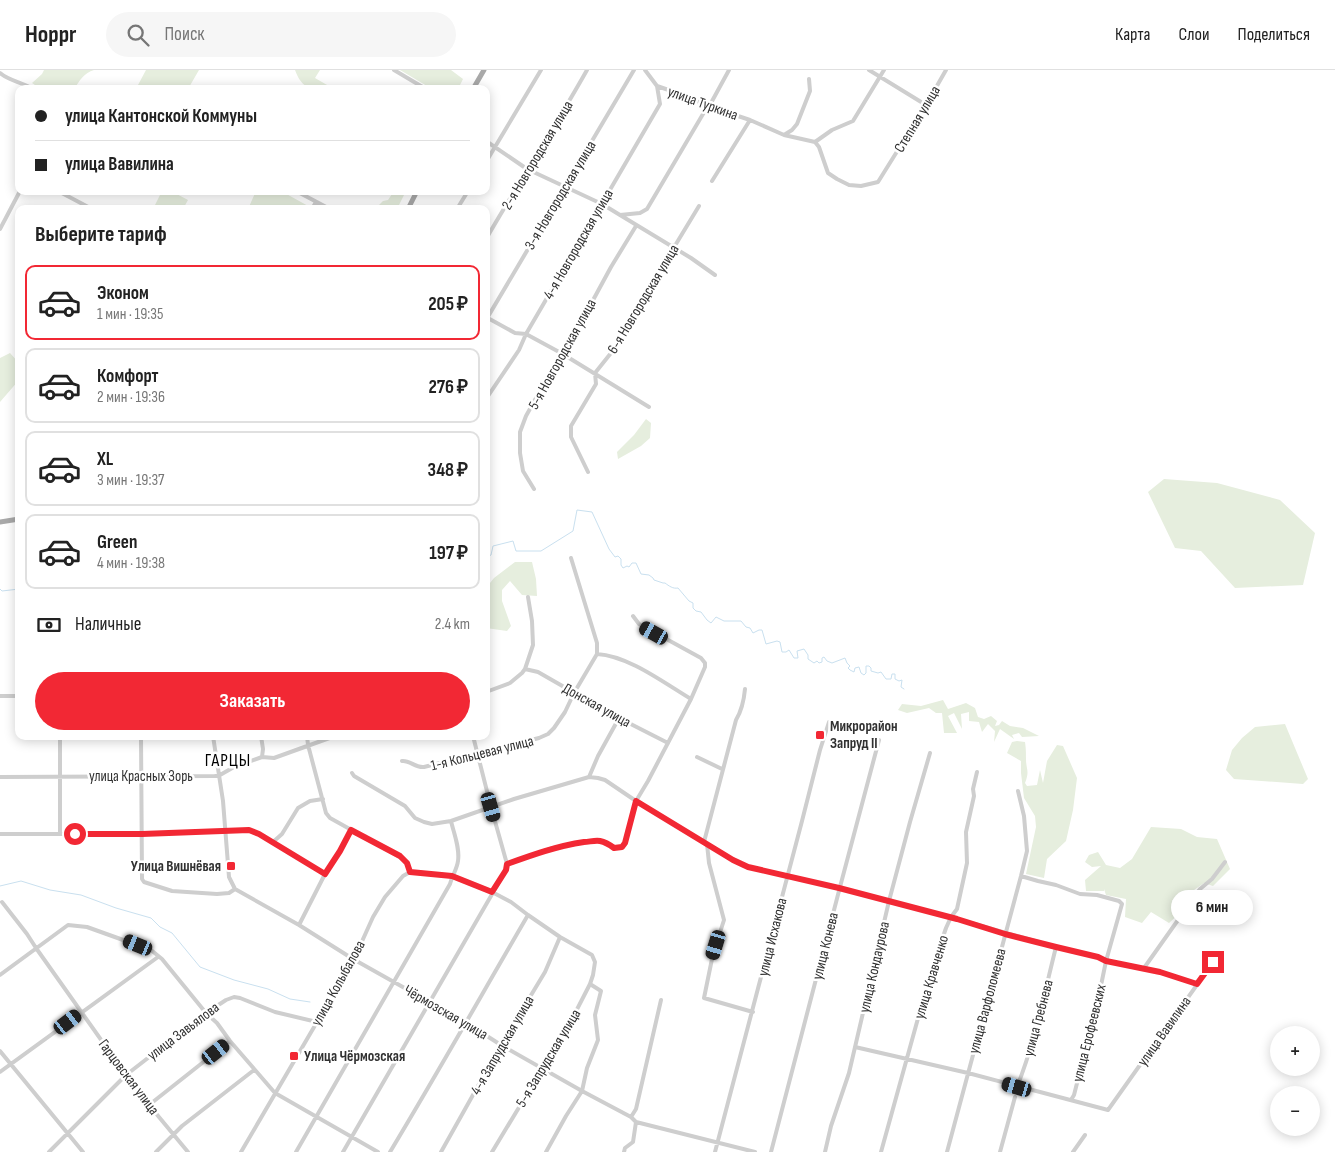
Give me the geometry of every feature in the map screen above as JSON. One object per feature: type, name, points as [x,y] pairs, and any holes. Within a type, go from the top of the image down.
[{"type":"main road","points":[[475,85],[484,70]]},
{"type":"main road","points":[[0,522],[15,520]]},
{"type":"street","points":[[394,70],[419,85]]},
{"type":"street","points":[[490,156],[541,70]]},
{"type":"street","name":"2-я Новгородская улица","points":[[490,232],[587,70]]},
{"type":"street","name":"3-я Новгородская улица","points":[[490,313],[634,70]]},
{"type":"street","name":"улица Туркина","points":[[645,70],[657,86],[784,134],[815,142]]},
{"type":"street","points":[[620,215],[640,213],[647,210],[728,70]]},
{"type":"street","points":[[869,70],[926,105]]},
{"type":"street","points":[[815,142],[832,130],[853,121],[884,70]]},
{"type":"street","name":"Степная улица","points":[[815,142],[819,147],[828,173],[849,185],[861,186],[878,182],[946,70]]},
{"type":"street","points":[[0,73],[6,78],[26,85]]},
{"type":"street","points":[[784,134],[792,130],[797,124],[806,105],[811,89],[810,79]]},
{"type":"street","name":"4-я Новгородская улица","points":[[490,393],[519,350],[526,334],[660,104],[657,86]]},
{"type":"street","points":[[712,182],[750,120]]},
{"type":"street","points":[[490,143],[527,169],[602,204],[672,246],[715,275]]},
{"type":"street","points":[[0,229],[18,195]]},
{"type":"street","points":[[66,195],[84,205]]},
{"type":"street","points":[[303,195],[322,205]]},
{"type":"street","name":"6-я Новгородская улица","points":[[588,472],[571,437],[571,426],[596,384],[595,374],[623,338],[664,265],[672,246],[676,244],[699,206]]},
{"type":"street","name":"5-я Новгородская улица","points":[[534,489],[523,470],[520,453],[520,432],[526,416],[561,353],[579,326],[611,266],[636,226]]},
{"type":"street","points":[[490,320],[515,333],[526,334],[561,353],[649,407]]},
{"type":"street","points":[[571,558],[597,643],[597,654],[626,661],[692,699]]},
{"type":"street","points":[[490,690],[510,683],[522,674],[525,669],[533,645],[528,597]]},
{"type":"street","points":[[507,864],[553,848],[579,843],[599,840],[614,848],[622,847],[625,843],[636,801],[692,699],[705,667],[705,663],[701,658],[639,624],[634,616]]},
{"type":"street","name":"1-я Кольцевая улица","points":[[402,761],[406,761],[416,767],[424,767],[539,738],[548,734],[565,712],[597,654]]},
{"type":"street","name":"Донская улица","points":[[525,669],[538,672],[619,718],[668,743]]},
{"type":"street","points":[[745,689],[740,714],[736,720],[722,769],[706,843],[709,863],[724,920],[712,954],[704,998],[753,1012]]},
{"type":"street","points":[[0,696],[15,696]]},
{"type":"street","points":[[589,777],[619,718]]},
{"type":"street","name":"улица Исхакова","points":[[715,1152],[807,799],[829,722]]},
{"type":"street","points":[[60,740],[60,834]]},
{"type":"street","points":[[141,740],[142,878],[144,882],[172,891],[217,894],[229,893],[235,889],[229,877],[223,801],[215,740]]},
{"type":"street","points":[[262,740],[262,757]]},
{"type":"street","points":[[307,740],[326,812],[330,818],[400,856],[407,863],[410,872],[452,876],[492,892],[511,902],[560,937]]},
{"type":"street","name":"улица Красных Зорь","points":[[0,777],[215,776],[262,757],[274,758],[323,740]]},
{"type":"street","points":[[343,1152],[506,870],[507,864],[474,740]]},
{"type":"street","name":"улица Конева","points":[[771,1152],[879,740]]},
{"type":"street","name":"улица Кондаурова","points":[[824,1152],[849,1073],[910,822],[930,753]]},
{"type":"street","points":[[697,757],[722,769]]},
{"type":"street","name":"улица Кравченко","points":[[881,1152],[930,974],[951,917],[957,909],[967,863],[966,832],[977,772]]},
{"type":"street","points":[[352,773],[405,806],[415,818],[432,824],[451,821],[589,777],[598,778],[606,780],[636,801],[733,860],[748,867],[951,917],[1005,934],[1098,957],[1106,961],[1144,968],[1197,984]]},
{"type":"street","name":"улица Варфоломеева","points":[[947,1152],[1027,851],[1024,816],[1018,791]]},
{"type":"street","points":[[273,842],[282,834],[298,808],[310,801],[323,799]]},
{"type":"street","points":[[296,1152],[450,884],[458,862],[459,849],[451,821]]},
{"type":"street","points":[[0,834],[142,834],[249,830],[273,842],[325,874]]},
{"type":"street","points":[[299,926],[325,874],[351,830]]},
{"type":"street","points":[[1144,968],[1200,889],[1225,862]]},
{"type":"street","name":"улица Колыбалова","points":[[241,1152],[333,996],[385,897],[403,876],[410,872]]},
{"type":"street","name":"улица Ерофеевских","points":[[1021,876],[1056,885],[1080,894],[1093,894],[1119,901],[1122,904],[1106,961],[1096,1010],[1074,1095],[1071,1100]]},
{"type":"street","name":"Чёрмозская улица","points":[[235,889],[353,959],[465,1022],[501,1045],[631,1117],[636,1122]]},
{"type":"street","name":"Гарцовская улица","points":[[2,902],[27,934],[148,1105],[188,1152]]},
{"type":"street","points":[[390,1152],[528,915]]},
{"type":"street","points":[[0,975],[68,925],[87,927],[151,950],[162,959],[275,1093],[378,1152]]},
{"type":"street","name":"5-я Запрудская улица","points":[[492,1152],[570,1023],[593,975],[595,962],[592,955],[560,937]]},
{"type":"street","name":"4-я Запрудская улица","points":[[441,1152],[501,1045],[545,972],[560,937]]},
{"type":"street","name":"улица Гребнева","points":[[1017,1087],[1031,1046],[1056,947]]},
{"type":"street","name":"улица Вавилина","points":[[1071,1100],[1108,1110],[1220,951]]},
{"type":"street","points":[[0,1072],[158,957]]},
{"type":"street","points":[[546,1152],[582,1091],[587,1068],[598,1040],[595,1015],[601,991],[590,984]]},
{"type":"street","name":"улица Завьялова","points":[[49,1152],[126,1075],[206,1013],[226,1000],[234,997],[240,998],[274,1012],[317,1022]]},
{"type":"street","points":[[631,1117],[636,1109],[661,1000]]},
{"type":"street","points":[[148,1105],[230,1041]]},
{"type":"street","points":[[855,1047],[1071,1100]]},
{"type":"street","points":[[0,1051],[83,1152]]},
{"type":"street","points":[[156,1152],[182,1126],[254,1070]]},
{"type":"street","points":[[1000,1152],[1015,1098]]},
{"type":"street","points":[[624,1152],[625,1148],[633,1142],[636,1122],[678,1131],[755,1152]]},
{"type":"street","points":[[1073,1152],[1085,1135]]},
{"type":"green space","points":[[44,70],[94,70],[85,75],[77,85],[35,85],[32,83]]},
{"type":"green space","points":[[146,70],[199,70],[190,85],[138,85]]},
{"type":"green space","points":[[295,70],[320,70],[315,78],[327,85],[305,85]]},
{"type":"green space","points":[[400,70],[451,70],[463,79],[460,85],[425,85]]},
{"type":"green space","points":[[160,195],[179,195],[188,200],[185,205],[155,205]]},
{"type":"green space","points":[[254,195],[288,195],[306,205],[250,205]]},
{"type":"green space","points":[[391,195],[404,195],[399,205],[379,205],[383,201],[388,200]]},
{"type":"green space","points":[[10,353],[15,359],[15,385],[0,402],[0,358]]},
{"type":"green space","points":[[646,419],[651,423],[650,438],[641,446],[618,459],[617,452],[634,435]]},
{"type":"green space","points":[[1164,479],[1217,483],[1280,500],[1315,533],[1303,585],[1235,588],[1201,551],[1175,548],[1148,492]]},
{"type":"green space","points":[[515,562],[532,562],[537,596],[522,595],[510,581],[502,590],[502,601],[511,626],[507,631],[490,629],[490,583]]},
{"type":"green space","points":[[943,700],[948,709],[966,703],[975,708],[978,717],[984,719],[991,716],[997,721],[995,726],[999,725],[1002,721],[1010,726],[1023,728],[1039,736],[1022,737],[1019,733],[1012,735],[1014,739],[1000,729],[994,742],[995,731],[988,724],[982,732],[979,722],[969,721],[969,712],[961,714],[962,729],[954,713],[948,716],[957,733],[944,733],[942,713],[936,713],[929,708],[907,713],[898,710],[902,704],[921,706]]},
{"type":"green space","points":[[1285,724],[1308,779],[1303,784],[1234,779],[1226,770],[1232,750],[1242,738],[1255,727]]},
{"type":"green space","points":[[1012,742],[1025,742],[1028,773],[1025,783],[1027,786],[1037,785],[1040,770],[1043,783],[1047,761],[1057,745],[1063,746],[1077,778],[1073,810],[1066,841],[1047,859],[1044,878],[1026,874],[1036,827],[1035,816],[1024,798],[1021,761],[1007,753]]},
{"type":"green space","points":[[1151,827],[1181,829],[1197,837],[1217,839],[1230,869],[1213,886],[1204,883],[1177,902],[1172,900],[1174,907],[1182,911],[1169,923],[1151,912],[1142,923],[1125,917],[1126,899],[1106,895],[1104,889],[1104,891],[1086,891],[1085,880],[1101,866],[1092,867],[1085,862],[1089,855],[1098,852],[1106,865],[1120,868],[1132,859]]},
{"type":"waterway","points":[[490,556],[493,546],[513,541],[516,551],[541,551],[573,531],[577,510],[592,512],[609,549],[615,557],[618,556],[621,559],[623,568],[636,563],[641,574],[649,575],[654,580],[665,583],[673,588],[678,588],[693,603],[693,608],[701,612],[711,623],[716,617],[724,621],[741,621],[753,633],[762,630],[766,644],[780,642],[782,652],[789,650],[794,658],[798,658],[797,651],[804,649],[808,659],[814,663],[817,661],[819,663],[822,662],[824,657],[832,663],[845,658],[850,666],[848,668],[854,672],[855,668],[859,667],[864,675],[866,673],[866,666],[869,666],[871,671],[881,672],[886,679],[891,679],[892,674],[895,674],[895,679],[902,680],[901,687],[904,689]]},
{"type":"waterway","points":[[0,589],[2,591],[15,589]]},
{"type":"waterway","points":[[0,886],[21,881],[50,890],[81,895],[151,918],[160,927],[172,933],[200,967],[234,980],[268,989],[290,999],[310,1002]]},
{"type":"place","name":"Микрорайон Запруд II","points":[[820,735]]},
{"type":"place","name":"Улица Вишнёвая","points":[[231,866]]},
{"type":"place","name":"Улица Чёрмозская","points":[[294,1056]]},
{"type":"district","name":"ГАРЦЫ","points":[[228,760]]},
{"type":"route","points":[[75,834],[142,834],[249,830],[259,834],[325,874],[351,830],[400,856],[407,863],[410,872],[452,876],[492,892],[506,870],[507,864],[553,848],[599,840],[614,848],[622,847],[625,843],[636,801],[733,860],[748,867],[839,888],[957,919],[1005,934],[1098,957],[1106,961],[1160,972],[1197,984],[1213,962]]}]
